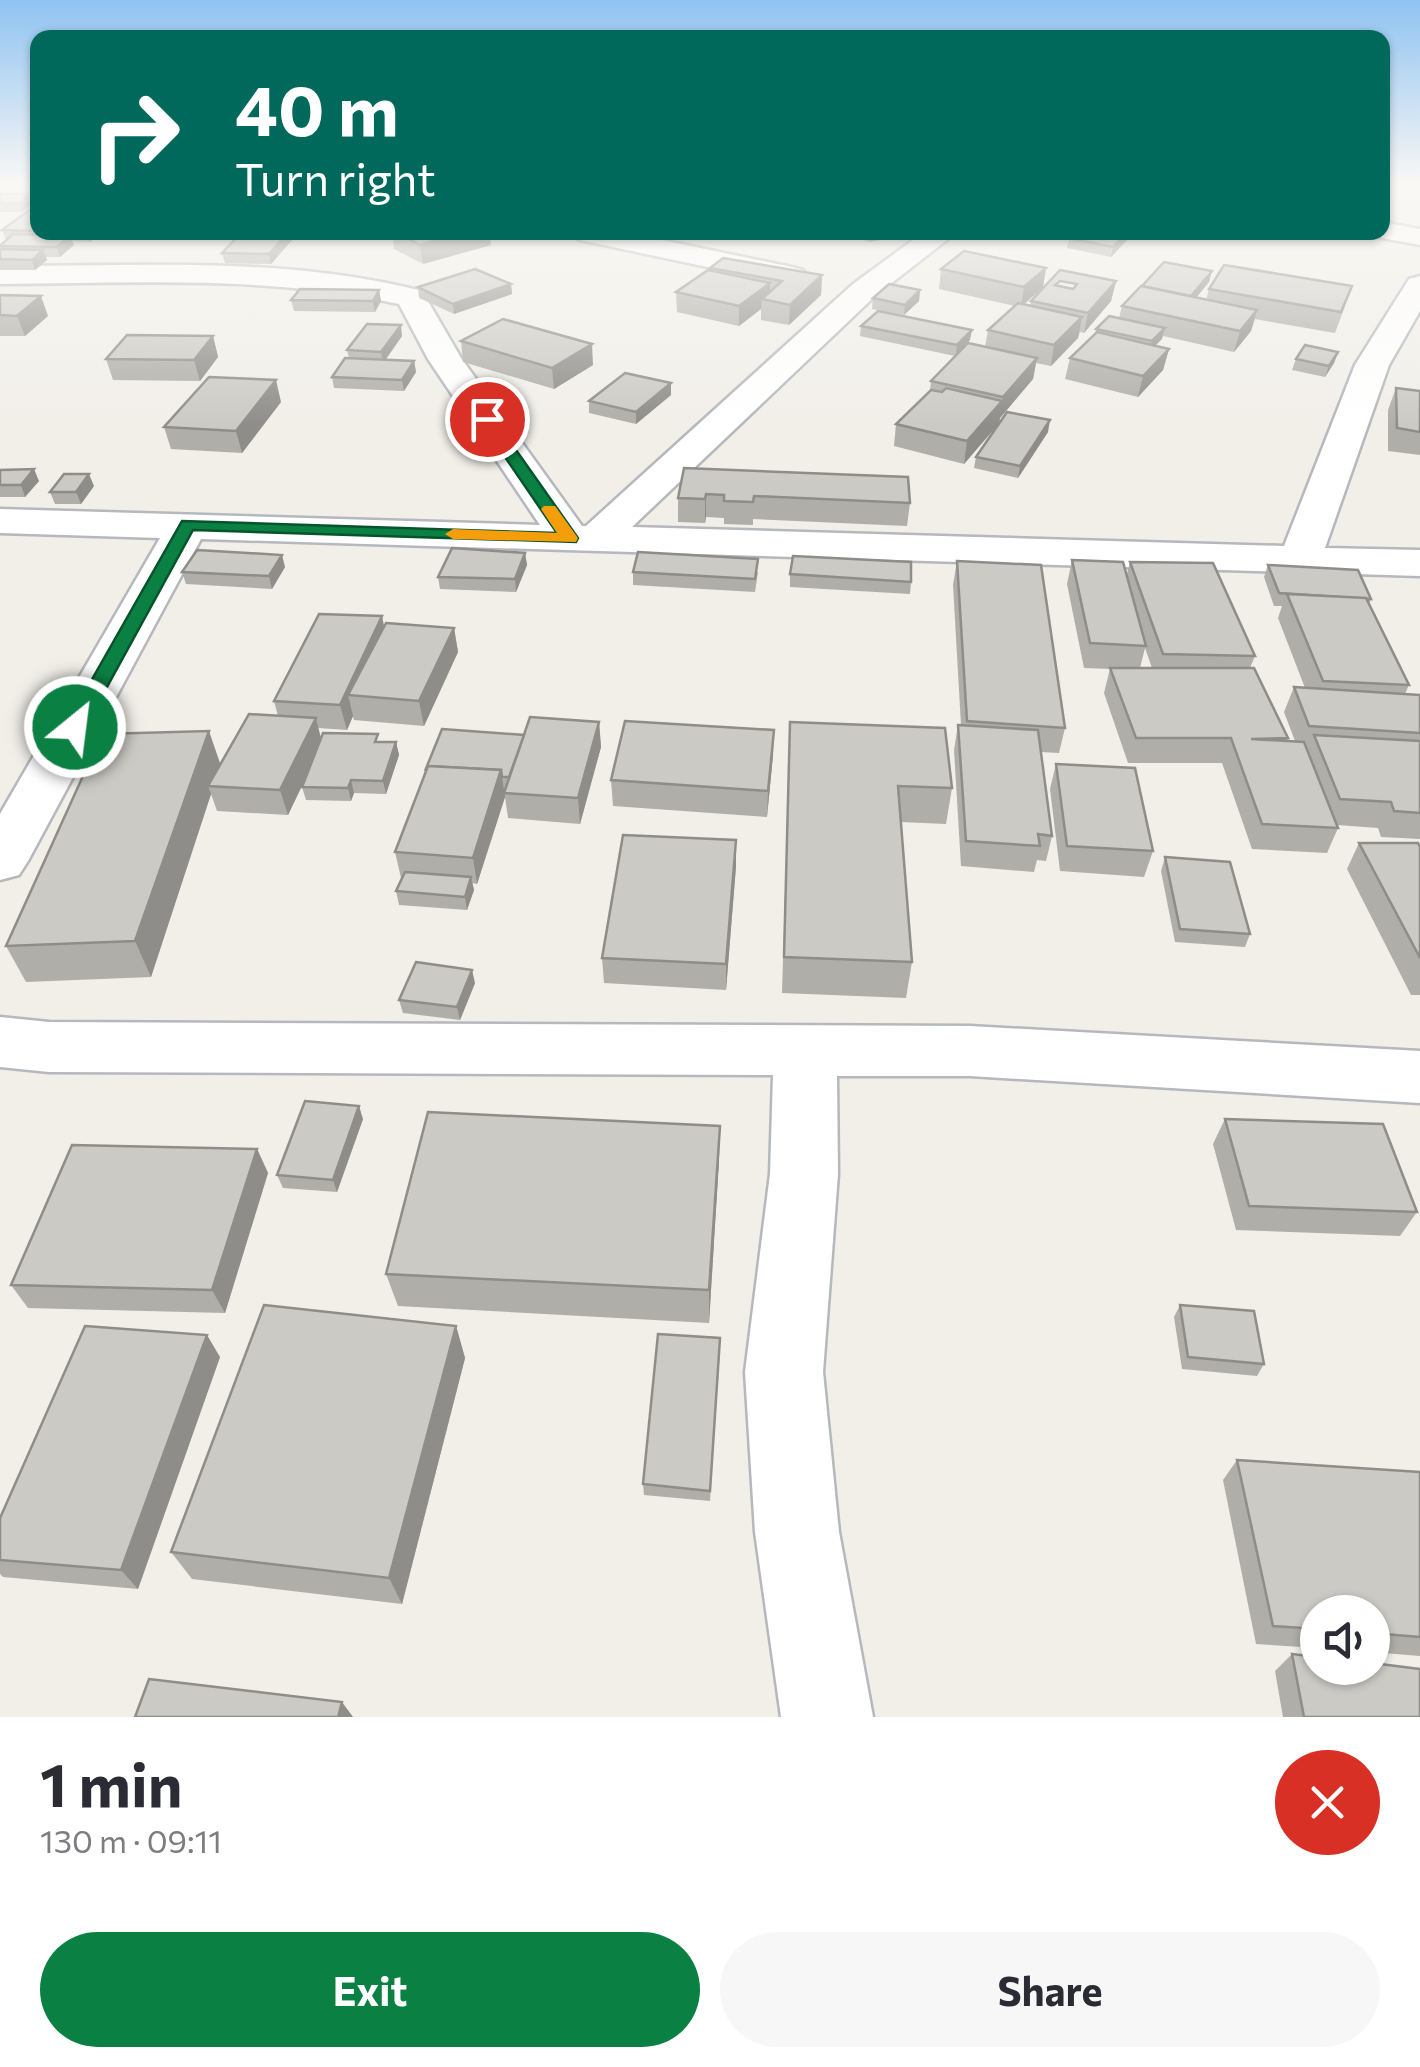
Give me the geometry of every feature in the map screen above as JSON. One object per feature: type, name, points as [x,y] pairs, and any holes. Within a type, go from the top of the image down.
[{"type":"street","points":[[742,265],[864,290]]},
{"type":"street","points":[[583,538],[864,290],[898,265]]},
{"type":"street","points":[[0,275],[293,277],[359,283],[411,297],[445,359],[583,538]]},
{"type":"street","points":[[1300,560],[1372,365],[1420,285]]},
{"type":"street","points":[[0,521],[1420,563]]},
{"type":"street","points":[[0,861],[188,525]]},
{"type":"street","points":[[0,1042],[49,1047],[970,1051],[1420,1077]]},
{"type":"street","points":[[805,1052],[804,1174],[784,1372],[797,1532],[827,1717]]},
{"type":"building","points":[[765,265],[822,275],[790,305],[762,299],[782,281],[710,268]]},
{"type":"building","points":[[946,265],[1046,268],[1024,287],[941,269]]},
{"type":"building","points":[[1161,265],[1212,271],[1191,296],[1142,286]]},
{"type":"building","points":[[1224,265],[1352,286],[1341,312],[1209,289]]},
{"type":"building","points":[[475,269],[511,284],[453,304],[418,287]]},
{"type":"building","points":[[708,270],[770,283],[739,306],[676,292]]},
{"type":"building","points":[[1060,270],[1116,281],[1088,313],[1031,301]],"holes":[[[1060,281],[1077,284],[1073,289],[1055,285]]]},
{"type":"building","points":[[889,284],[920,290],[905,305],[873,298]]},
{"type":"building","points":[[1141,286],[1257,310],[1240,331],[1122,306]]},
{"type":"building","points":[[300,289],[379,290],[373,301],[291,300]]},
{"type":"building","points":[[0,295],[41,296],[17,316],[0,315]]},
{"type":"building","points":[[1018,303],[1082,317],[1054,345],[988,330]]},
{"type":"building","points":[[878,311],[972,330],[957,345],[861,326]]},
{"type":"building","points":[[1109,316],[1165,328],[1152,341],[1096,329]]},
{"type":"building","points":[[503,319],[592,344],[552,368],[461,341]]},
{"type":"building","points":[[367,324],[401,325],[381,352],[347,350]]},
{"type":"building","points":[[1097,332],[1169,349],[1143,376],[1070,358]]},
{"type":"building","points":[[127,335],[213,336],[194,360],[106,359]]},
{"type":"building","points":[[968,343],[1037,358],[1003,397],[931,381]]},
{"type":"building","points":[[1305,345],[1338,352],[1329,366],[1296,359]]},
{"type":"building","points":[[345,358],[414,361],[402,380],[332,377]]},
{"type":"building","points":[[625,373],[671,383],[636,412],[589,401]]},
{"type":"building","points":[[209,377],[276,380],[236,431],[164,427]]},
{"type":"building","points":[[946,388],[1002,401],[967,441],[896,424],[931,390],[942,392]]},
{"type":"building","points":[[1396,388],[1420,391],[1420,432],[1397,428]]},
{"type":"building","points":[[1007,412],[1050,420],[1020,466],[976,457]]},
{"type":"building","points":[[684,468],[908,477],[910,503],[754,496],[753,502],[724,501],[724,495],[706,494],[705,499],[678,498]]},
{"type":"building","points":[[34,469],[21,485],[0,485],[0,470]]},
{"type":"building","points":[[64,474],[89,474],[76,492],[50,492]]},
{"type":"building","points":[[452,548],[525,553],[515,579],[438,577]]},
{"type":"building","points":[[197,550],[282,555],[269,576],[182,572]]},
{"type":"building","points":[[638,552],[758,559],[755,579],[633,572]]},
{"type":"building","points":[[793,556],[911,562],[911,582],[790,574]]},
{"type":"building","points":[[1072,560],[1123,562],[1146,646],[1090,643]]},
{"type":"building","points":[[957,561],[1041,565],[1065,728],[967,721]]},
{"type":"building","points":[[1130,562],[1213,563],[1255,656],[1163,654]]},
{"type":"building","points":[[1268,565],[1358,570],[1371,599],[1279,593]]},
{"type":"building","points":[[1287,594],[1366,598],[1409,685],[1323,681]]},
{"type":"building","points":[[319,614],[382,616],[340,705],[274,701]]},
{"type":"building","points":[[386,623],[454,628],[419,701],[348,695]]},
{"type":"building","points":[[1110,668],[1254,668],[1288,738],[1251,739],[1304,742],[1338,828],[1262,824],[1231,738],[1136,738]]},
{"type":"building","points":[[1294,687],[1420,695],[1420,733],[1309,726]]},
{"type":"building","points":[[249,714],[316,718],[280,790],[208,786]]},
{"type":"building","points":[[530,717],[599,722],[578,798],[504,793]]},
{"type":"building","points":[[625,721],[774,730],[768,791],[611,780]]},
{"type":"building","points":[[790,722],[945,728],[952,788],[898,786],[912,962],[784,957]]},
{"type":"building","points":[[958,725],[1038,730],[1052,836],[1038,834],[1040,846],[966,841]]},
{"type":"building","points":[[442,729],[524,735],[509,777],[502,777],[501,770],[428,766],[425,771]]},
{"type":"building","points":[[209,731],[135,941],[6,946],[102,734]]},
{"type":"building","points":[[323,733],[378,734],[375,742],[396,742],[383,781],[351,780],[348,788],[302,787]]},
{"type":"building","points":[[1314,735],[1420,741],[1420,813],[1394,811],[1391,802],[1340,799]]},
{"type":"building","points":[[1056,764],[1135,768],[1153,851],[1067,846]]},
{"type":"building","points":[[428,766],[501,770],[473,858],[395,852]]},
{"type":"building","points":[[623,835],[736,840],[726,964],[602,958]]},
{"type":"building","points":[[1359,843],[1418,843],[1420,958]]},
{"type":"building","points":[[1165,857],[1230,862],[1250,934],[1180,929]]},
{"type":"building","points":[[405,872],[471,877],[465,897],[396,891]]},
{"type":"building","points":[[416,962],[472,970],[457,1007],[399,1000]]},
{"type":"building","points":[[305,1101],[359,1106],[333,1180],[277,1175]]},
{"type":"building","points":[[428,1112],[720,1126],[709,1290],[386,1274]]},
{"type":"building","points":[[1225,1119],[1383,1124],[1417,1212],[1249,1206]]},
{"type":"building","points":[[72,1145],[257,1149],[212,1290],[11,1285]]},
{"type":"building","points":[[264,1305],[456,1326],[389,1578],[171,1552]]},
{"type":"building","points":[[1180,1305],[1254,1311],[1264,1364],[1188,1357]]},
{"type":"building","points":[[85,1326],[207,1335],[121,1570],[0,1560],[0,1518]]},
{"type":"building","points":[[658,1334],[720,1338],[710,1491],[643,1484]]},
{"type":"building","points":[[1237,1460],[1420,1472],[1420,1637],[1390,1634],[1390,1595],[1300,1595],[1300,1628],[1273,1626]]},
{"type":"building","points":[[1292,1654],[1300,1655],[1300,1685],[1390,1685],[1390,1665],[1420,1669],[1420,1717],[1304,1717]]},
{"type":"building","points":[[149,1679],[342,1702],[338,1717],[135,1717]]},
{"type":"slow traffic","points":[[453,534],[570,538],[549,509]]},
{"type":"route","points":[[75,727],[188,525],[570,538],[487,419]]}]
